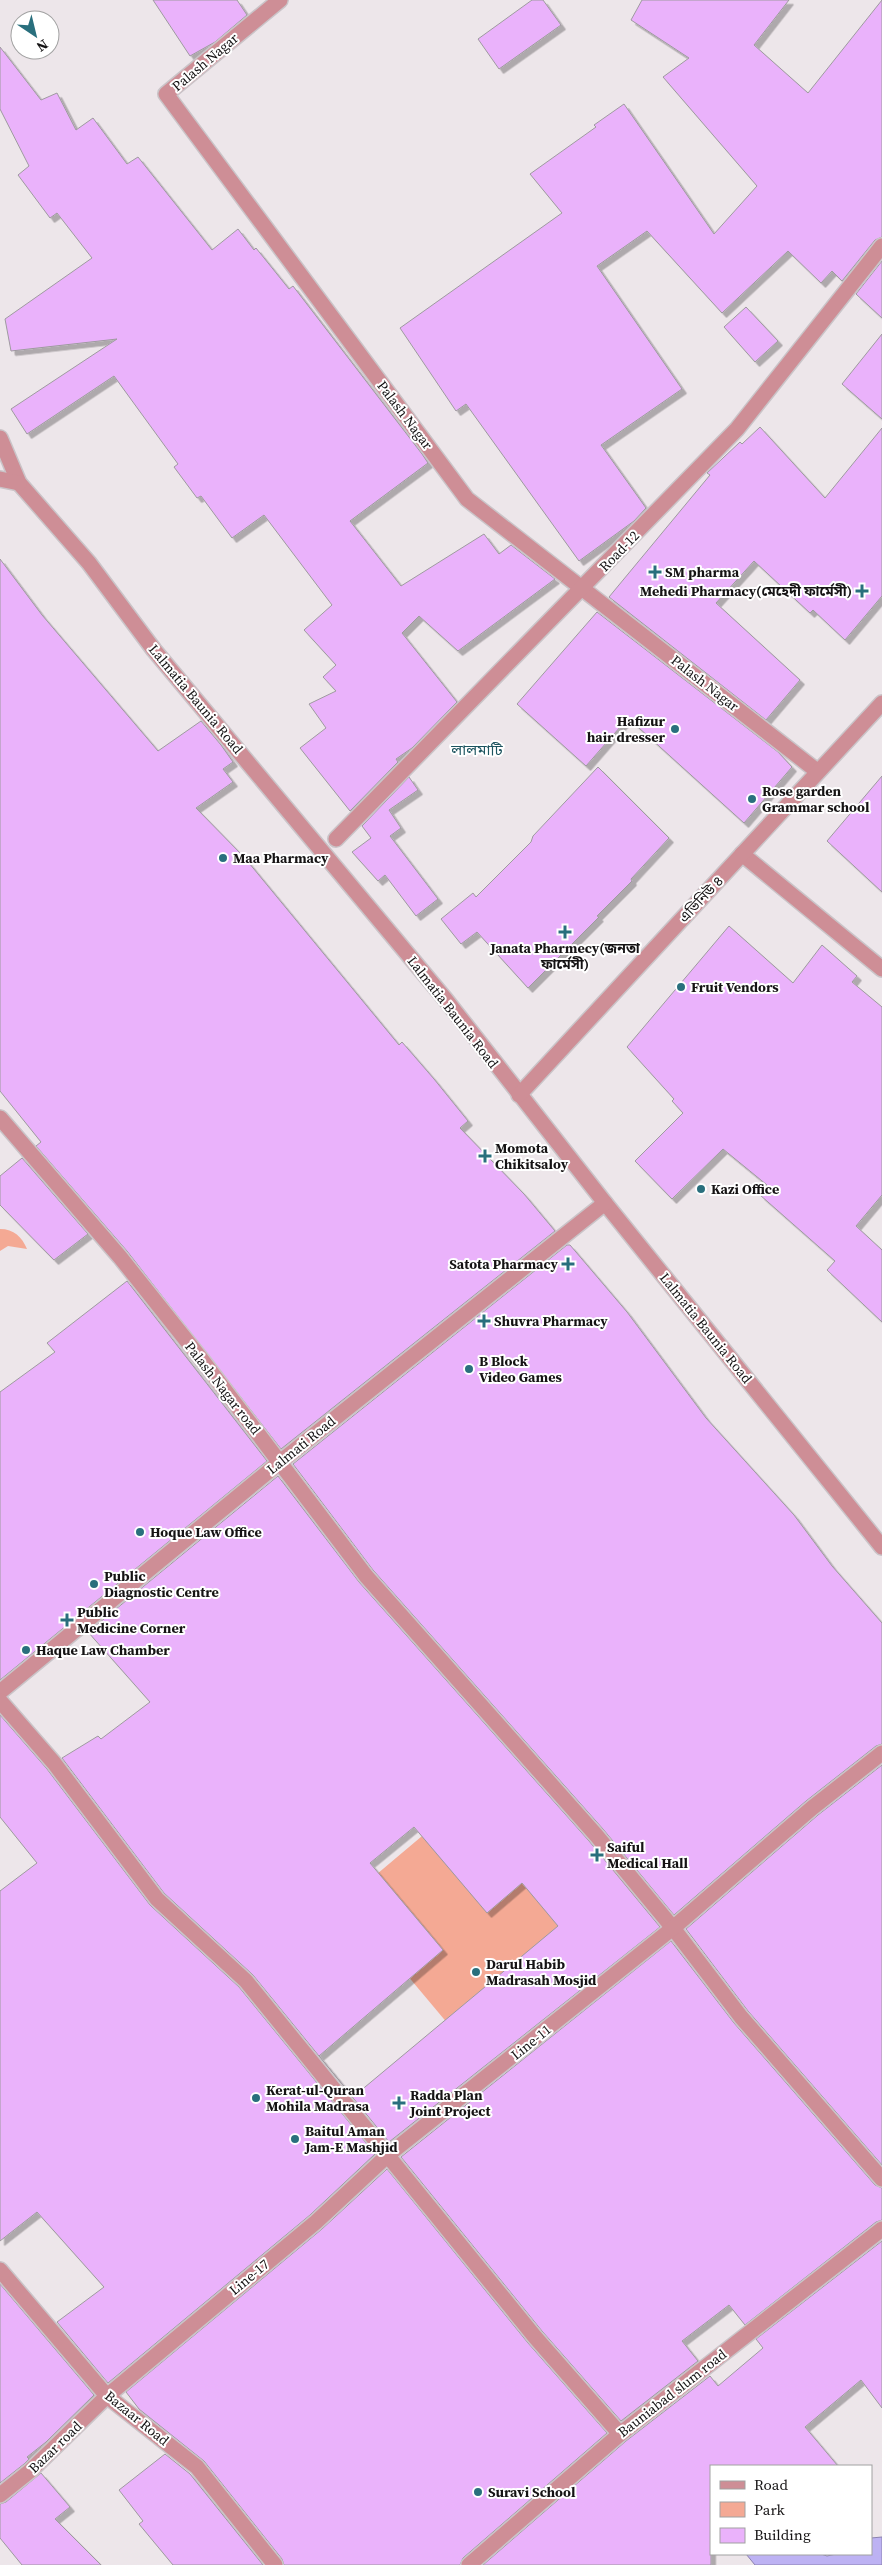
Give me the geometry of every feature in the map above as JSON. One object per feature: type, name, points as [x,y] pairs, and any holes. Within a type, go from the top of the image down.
[{"type":"street","name":"Palash Nagar","points":[[280,0],[166,94],[467,499],[817,771]]},
{"type":"street","name":"Road-12","points":[[336,839],[583,588],[737,428],[882,246]]},
{"type":"street","name":"Lalmatia Baunia Road","points":[[0,438],[18,482],[89,564],[154,650],[446,1000],[518,1095],[882,1547]]},
{"type":"street","points":[[0,479],[18,482]]},
{"type":"street","name":"এভিনিউ ৪","points":[[518,1095],[882,703]]},
{"type":"street","points":[[742,854],[882,969]]},
{"type":"street","name":"Palash Nagar road","points":[[0,1118],[120,1258],[280,1462],[366,1576],[596,1835],[673,1928],[741,2017],[882,2179]]},
{"type":"street","name":"Lalmati Road","points":[[0,1692],[280,1462],[605,1203]]},
{"type":"street","points":[[0,1701],[54,1763],[157,1899],[246,1981],[535,2337],[620,2434]]},
{"type":"street","name":"Line-11","points":[[388,2155],[673,1928],[812,1808],[882,1753]]},
{"type":"street","name":"Line-17","points":[[107,2396],[316,2222],[388,2155]]},
{"type":"street","name":"Bauniabad slum road","points":[[469,2565],[620,2434],[882,2230]]},
{"type":"street","name":"Bazaar Road","points":[[0,2270],[107,2396],[197,2467],[275,2565]]},
{"type":"street","name":"Bazar road","points":[[0,2495],[30,2471],[107,2396]]},
{"type":"green space","points":[[0,1229],[9,1230],[17,1234],[27,1249],[8,1246],[0,1251]]},
{"type":"green space","name":"Darul Habib Madrasah Mosjid","points":[[498,1772],[588,1877],[610,1858],[640,1894],[464,2043],[345,1901]]},
{"type":"shaded area","points":[[882,2537],[882,2565],[755,2565],[747,2555],[872,2555],[872,2538]]},
{"type":"building","points":[[153,0],[237,0],[247,15],[215,42],[190,56]]},
{"type":"building","points":[[532,0],[543,0],[561,25],[499,69],[478,39]]},
{"type":"building","points":[[642,0],[789,0],[754,45],[808,93],[882,0],[882,237],[875,240],[842,281],[832,271],[821,283],[788,251],[722,313],[647,231],[597,266],[682,389],[601,445],[646,508],[634,521],[579,561],[466,404],[456,411],[400,328],[562,213],[530,174],[596,127],[594,125],[624,104],[714,234],[757,186],[663,77],[689,58],[631,20]]},
{"type":"building","points":[[0,47],[41,100],[57,93],[76,130],[93,118],[127,164],[138,157],[212,250],[238,229],[289,289],[293,286],[428,463],[350,521],[401,586],[484,534],[499,554],[511,545],[555,579],[458,651],[419,616],[402,633],[457,702],[412,748],[396,759],[398,762],[350,811],[300,748],[326,728],[309,704],[336,691],[323,677],[336,665],[304,630],[332,605],[264,515],[232,538],[201,496],[197,498],[174,467],[178,464],[114,376],[27,434],[11,409],[117,339],[11,351],[5,319],[92,258],[57,213],[50,218],[18,175],[29,166],[0,109]]},
{"type":"building","points":[[882,261],[882,318],[856,294]]},
{"type":"building","points":[[746,307],[778,341],[755,362],[724,327]]},
{"type":"building","points":[[882,334],[882,419],[842,384]]},
{"type":"building","points":[[760,427],[825,498],[882,428],[882,596],[845,640],[813,610],[810,613],[754,561],[716,603],[800,680],[766,720],[609,597],[710,475],[707,473],[740,442],[742,444]]},
{"type":"building","points":[[0,559],[42,615],[158,751],[201,721],[221,745],[233,762],[223,769],[233,782],[196,808],[244,857],[399,1045],[402,1042],[434,1079],[468,1121],[460,1128],[524,1194],[555,1231],[281,1449],[127,1251],[36,1146],[41,1142],[0,1091]]},
{"type":"building","points":[[597,612],[778,752],[792,767],[744,823],[628,718],[586,766],[517,704]]},
{"type":"building","points":[[598,767],[669,838],[631,879],[632,881],[597,916],[599,917],[528,988],[477,932],[461,944],[441,919],[473,893],[476,897],[531,842],[533,836]]},
{"type":"building","points":[[882,776],[882,892],[827,841]]},
{"type":"building","points":[[409,777],[418,790],[389,810],[401,828],[390,836],[438,899],[416,916],[385,875],[378,881],[352,852],[371,838],[362,826]]},
{"type":"building","points":[[729,926],[793,983],[822,945],[857,976],[852,982],[882,1007],[882,1195],[856,1226],[882,1250],[882,1322],[827,1270],[835,1261],[760,1195],[767,1185],[723,1149],[672,1199],[635,1161],[683,1113],[672,1101],[674,1099],[627,1047]]},
{"type":"building","points":[[22,1158],[88,1234],[54,1260],[0,1205],[0,1176]]},
{"type":"building","points":[[567,1245],[570,1245],[627,1312],[706,1418],[794,1515],[832,1566],[882,1623],[882,1744],[876,1746],[806,1801],[674,1915],[603,1829],[373,1570],[293,1464]]},
{"type":"building","points":[[127,1281],[267,1461],[0,1680],[0,1392],[55,1352],[47,1343]]},
{"type":"building","points":[[278,1476],[359,1582],[589,1841],[660,1927],[389,2142],[253,1975],[164,1893],[62,1758],[98,1736],[101,1739],[150,1702],[88,1632]],"holes":[[[414,1827],[487,1913],[522,1883],[558,1926],[353,2097],[319,2056],[443,1950],[370,1863]]]},
{"type":"building","points":[[0,1715],[47,1769],[150,1905],[239,1987],[375,2154],[310,2215],[108,2383],[57,2322],[104,2287],[37,2212],[0,2241],[0,1891],[37,1863],[0,1817]]},
{"type":"building","points":[[882,1765],[882,2165],[748,2011],[686,1929],[818,1815]]},
{"type":"building","points":[[671,1941],[734,2023],[875,2185],[882,2188],[882,2220],[876,2222],[745,2325],[729,2305],[682,2341],[698,2361],[621,2421],[542,2331],[401,2157]]},
{"type":"building","points":[[387,2169],[528,2343],[607,2433],[463,2558],[460,2565],[284,2565],[282,2559],[204,2461],[139,2409],[126,2392],[322,2229]]},
{"type":"building","points":[[882,2241],[882,2408],[861,2380],[805,2427],[837,2465],[710,2465],[711,2565],[483,2565],[626,2441],[710,2376],[718,2386],[763,2348],[756,2339]]},
{"type":"building","points":[[0,2284],[94,2395],[46,2442],[27,2457],[29,2459],[24,2464],[0,2483]]},
{"type":"building","points":[[165,2454],[190,2474],[263,2565],[173,2565],[139,2524],[143,2521],[119,2490]]},
{"type":"building","points":[[41,2473],[70,2507],[55,2519],[101,2565],[22,2565],[0,2538],[0,2504],[6,2502]]},
{"type":"place","name":"SM pharma","points":[[655,572]]},
{"type":"place","name":"Mehedi Pharmacy(মেহেদী ফার্মেসী)","points":[[862,591]]},
{"type":"place","name":"Hafizur hair dresser","points":[[675,729]]},
{"type":"place","name":"Rose garden Grammar school","points":[[752,799]]},
{"type":"place","name":"Maa Pharmacy","points":[[223,858]]},
{"type":"place","name":"Janata Pharmecy(জনতা ফার্মেসী)","points":[[565,932]]},
{"type":"place","name":"Fruit Vendors","points":[[681,987]]},
{"type":"place","name":"Momota Chikitsaloy","points":[[485,1156]]},
{"type":"place","name":"Kazi Office","points":[[701,1189]]},
{"type":"place","name":"Satota Pharmacy","points":[[568,1264]]},
{"type":"place","name":"Shuvra Pharmacy","points":[[484,1321]]},
{"type":"place","name":"B Block Video Games","points":[[469,1369]]},
{"type":"place","name":"Hoque Law Office","points":[[140,1532]]},
{"type":"place","name":"Public Diagnostic Centre","points":[[94,1584]]},
{"type":"place","name":"Public Medicine Corner","points":[[67,1620]]},
{"type":"place","name":"Haque Law Chamber","points":[[26,1650]]},
{"type":"place","name":"Saiful Medical Hall","points":[[597,1855]]},
{"type":"place","name":"Darul Habib Madrasah Mosjid","points":[[476,1972]]},
{"type":"place","name":"Kerat-ul-Quran Mohila Madrasa","points":[[256,2098]]},
{"type":"place","name":"Radda Plan Joint Project","points":[[399,2103]]},
{"type":"place","name":"Baitul Aman Jam-E Mashjid","points":[[295,2139]]},
{"type":"place","name":"Suravi School","points":[[478,2492]]},
{"type":"district","name":"লালমাটি","points":[[477,749]]}]
